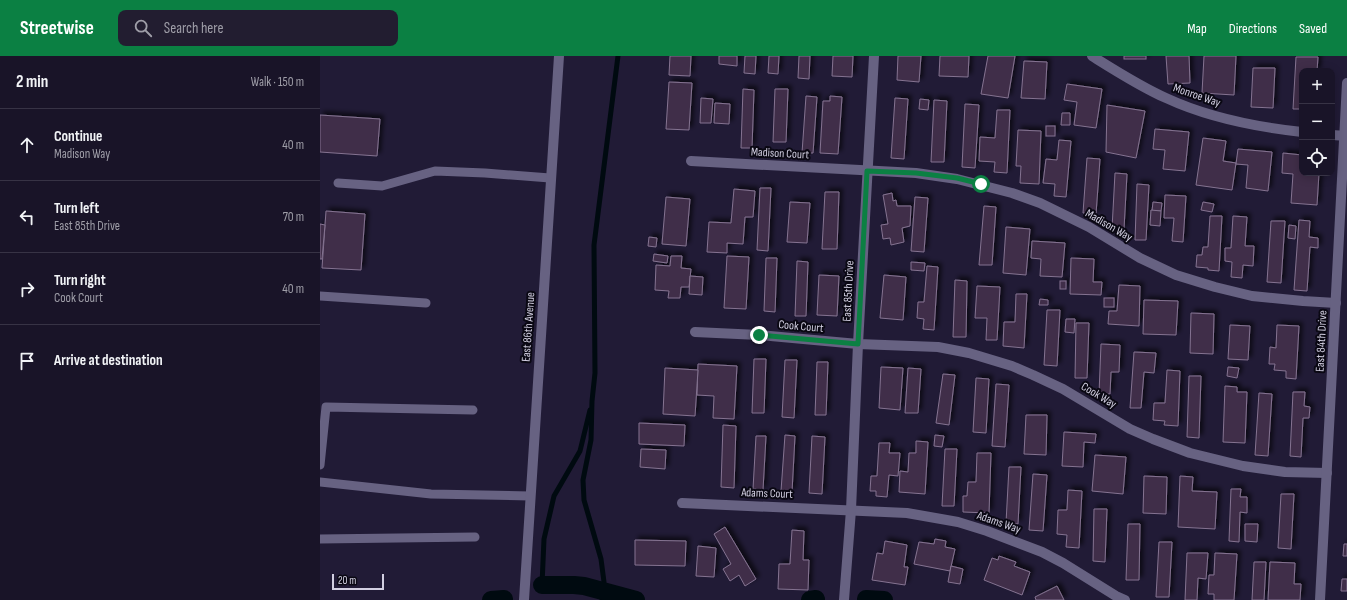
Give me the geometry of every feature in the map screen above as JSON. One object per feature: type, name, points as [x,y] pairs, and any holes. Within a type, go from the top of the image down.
[{"type":"street","name":"East 86th Avenue","points":[[524,600],[559,56]]},
{"type":"street","name":"East 85th Drive","points":[[844,600],[851,510],[858,344],[874,56]]},
{"type":"street","name":"Monroe Way","points":[[1092,56],[1165,98],[1190,108],[1237,122],[1299,132]]},
{"type":"street","name":"East 84th Drive","points":[[1320,600],[1347,83]]},
{"type":"street","points":[[1335,135],[1345,136]]},
{"type":"street","name":"Madison Court","points":[[691,161],[867,171]]},
{"type":"street","name":"Madison Way","points":[[867,171],[916,173],[957,178],[981,184],[1040,203],[1089,227],[1140,258],[1176,275],[1252,296],[1303,301],[1336,302]]},
{"type":"street","name":"Cook Court","points":[[695,332],[759,335],[858,344]]},
{"type":"street","name":"Cook Way","points":[[858,344],[938,347],[969,353],[1012,366],[1033,375],[1063,389],[1130,429],[1190,453],[1243,466],[1285,472],[1327,473]]},
{"type":"street","name":"Adams Court","points":[[682,503],[851,510]]},
{"type":"street","name":"Adams Way","points":[[851,510],[907,513],[958,522],[987,531],[1042,552],[1063,562],[1116,596],[1125,600]]},
{"type":"lane","points":[[338,183],[382,186],[435,171],[550,178]]},
{"type":"lane","points":[[320,296],[426,304]]},
{"type":"lane","points":[[320,465],[326,407],[472,410]]},
{"type":"lane","points":[[320,482],[431,494],[530,496]]},
{"type":"lane","points":[[320,539],[475,537]]},
{"type":"building","points":[[670,56],[691,56],[690,76],[669,75]]},
{"type":"building","points":[[719,56],[737,56],[737,66],[719,64]]},
{"type":"building","points":[[745,56],[756,56],[755,74],[744,73]]},
{"type":"building","points":[[769,56],[779,56],[778,74],[768,73]]},
{"type":"building","points":[[799,56],[810,56],[809,79],[798,78]]},
{"type":"building","points":[[833,56],[853,56],[852,77],[832,76]]},
{"type":"building","points":[[898,56],[921,56],[919,82],[897,80]]},
{"type":"building","points":[[940,56],[969,56],[968,77],[939,76]]},
{"type":"building","points":[[988,56],[1015,56],[1008,98],[981,94]]},
{"type":"building","points":[[1124,56],[1146,56],[1146,59],[1124,59]]},
{"type":"building","points":[[1166,56],[1189,56],[1190,83],[1168,84]]},
{"type":"building","points":[[1204,56],[1236,56],[1234,95],[1202,93]]},
{"type":"building","points":[[1296,57],[1318,57],[1317,68],[1299,68],[1299,109],[1293,109]]},
{"type":"building","points":[[1024,61],[1047,62],[1045,99],[1021,98]]},
{"type":"building","points":[[1253,68],[1275,68],[1273,108],[1251,107]]},
{"type":"building","points":[[669,82],[692,83],[689,130],[666,129]]},
{"type":"building","points":[[1067,84],[1102,89],[1096,128],[1074,125],[1077,102],[1064,100]]},
{"type":"building","points":[[743,89],[754,90],[752,148],[741,148]]},
{"type":"building","points":[[775,89],[788,89],[786,142],[773,142]]},
{"type":"building","points":[[806,96],[817,97],[813,153],[802,153]]},
{"type":"building","points":[[830,96],[842,97],[838,154],[820,153],[823,101],[830,101]]},
{"type":"building","points":[[701,98],[713,99],[711,123],[700,123]]},
{"type":"building","points":[[895,98],[908,99],[904,159],[891,158]]},
{"type":"building","points":[[920,99],[929,100],[928,110],[919,109]]},
{"type":"building","points":[[934,100],[947,101],[944,162],[931,162]]},
{"type":"building","points":[[715,103],[730,104],[729,124],[714,123]]},
{"type":"building","points":[[965,104],[979,105],[975,168],[962,167]]},
{"type":"building","points":[[1107,105],[1145,111],[1136,158],[1106,152]]},
{"type":"building","points":[[997,110],[1010,110],[1007,173],[994,172],[995,162],[979,161],[980,137],[995,138]]},
{"type":"building","points":[[1062,113],[1070,113],[1070,125],[1061,125]]},
{"type":"building","points":[[320,115],[380,119],[377,156],[320,152]]},
{"type":"building","points":[[1046,126],[1055,126],[1055,136],[1046,136]]},
{"type":"building","points":[[1155,129],[1189,132],[1185,171],[1163,169],[1165,150],[1153,149]]},
{"type":"building","points":[[1018,130],[1041,131],[1039,184],[1020,183],[1021,166],[1016,166]]},
{"type":"building","points":[[1203,138],[1226,141],[1223,161],[1236,163],[1232,190],[1196,185]]},
{"type":"building","points":[[1059,140],[1071,141],[1066,197],[1054,196],[1055,184],[1043,183],[1046,159],[1057,160]]},
{"type":"building","points":[[1238,149],[1272,152],[1268,191],[1246,188],[1248,165],[1236,164]]},
{"type":"building","points":[[1283,153],[1299,155],[1299,176],[1319,176],[1317,205],[1291,203],[1293,174],[1282,173]]},
{"type":"building","points":[[1087,158],[1100,159],[1096,214],[1083,213]]},
{"type":"building","points":[[1115,173],[1127,174],[1124,229],[1112,229]]},
{"type":"building","points":[[1137,184],[1149,185],[1146,240],[1135,240]]},
{"type":"building","points":[[760,188],[771,188],[768,251],[757,250]]},
{"type":"building","points":[[734,189],[755,191],[753,217],[745,217],[743,244],[727,243],[727,253],[707,252],[709,222],[731,223]]},
{"type":"building","points":[[825,192],[839,192],[837,249],[822,249]]},
{"type":"building","points":[[892,193],[893,201],[896,200],[897,206],[911,206],[910,226],[902,228],[904,242],[891,245],[890,238],[883,239],[881,225],[888,224],[883,195]]},
{"type":"building","points":[[1165,195],[1186,196],[1183,242],[1172,241],[1174,218],[1164,218]]},
{"type":"building","points":[[666,197],[690,199],[686,246],[662,244]]},
{"type":"building","points":[[915,197],[928,198],[924,252],[911,251]]},
{"type":"building","points":[[790,202],[810,203],[807,243],[787,242]]},
{"type":"building","points":[[1153,202],[1162,203],[1161,211],[1152,211]]},
{"type":"building","points":[[1203,202],[1214,204],[1212,212],[1201,210]]},
{"type":"building","points":[[984,206],[996,207],[992,265],[979,265]]},
{"type":"building","points":[[1151,210],[1161,211],[1160,226],[1150,225]]},
{"type":"building","points":[[326,211],[365,214],[361,270],[322,268]]},
{"type":"building","points":[[1210,216],[1222,216],[1219,271],[1196,267],[1197,255],[1202,255],[1203,247],[1208,247]]},
{"type":"building","points":[[1233,216],[1247,217],[1245,246],[1254,246],[1253,266],[1243,265],[1242,278],[1231,277],[1232,262],[1225,261],[1225,248],[1231,248]]},
{"type":"building","points":[[1299,220],[1310,221],[1309,237],[1318,238],[1318,248],[1310,247],[1307,291],[1294,290]]},
{"type":"building","points":[[1271,221],[1285,221],[1281,283],[1267,282]]},
{"type":"building","points":[[320,224],[325,225],[322,259],[320,259]]},
{"type":"building","points":[[1289,225],[1296,226],[1295,239],[1288,238]]},
{"type":"building","points":[[1006,227],[1030,229],[1026,275],[1003,273]]},
{"type":"building","points":[[649,237],[657,238],[656,247],[648,246]]},
{"type":"building","points":[[1032,241],[1065,243],[1062,277],[1040,276],[1041,259],[1031,258]]},
{"type":"building","points":[[654,254],[668,256],[667,263],[653,261]]},
{"type":"building","points":[[671,256],[682,256],[681,268],[691,269],[689,287],[681,287],[680,298],[668,298],[669,291],[655,290],[656,265],[670,266]]},
{"type":"building","points":[[727,256],[749,257],[746,309],[724,308]]},
{"type":"building","points":[[766,258],[777,258],[775,312],[764,311]]},
{"type":"building","points":[[1071,258],[1094,259],[1093,282],[1102,282],[1101,295],[1070,294]]},
{"type":"building","points":[[797,261],[808,262],[806,316],[795,316]]},
{"type":"building","points":[[911,262],[925,263],[924,271],[911,270]]},
{"type":"building","points":[[927,266],[938,267],[934,330],[923,329],[924,319],[917,318],[918,302],[924,302]]},
{"type":"building","points":[[819,275],[839,276],[837,316],[817,315]]},
{"type":"building","points":[[884,275],[906,277],[903,320],[880,318]]},
{"type":"building","points":[[690,276],[703,277],[702,295],[689,294]]},
{"type":"building","points":[[955,280],[967,281],[966,337],[953,337]]},
{"type":"building","points":[[1060,281],[1066,281],[1066,289],[1060,289]]},
{"type":"building","points":[[1119,285],[1140,286],[1139,326],[1108,324],[1109,311],[1117,311]]},
{"type":"building","points":[[977,286],[1000,287],[997,340],[986,340],[987,318],[975,318]]},
{"type":"building","points":[[1016,294],[1027,294],[1024,348],[1003,346],[1004,322],[1015,322]]},
{"type":"building","points":[[1104,298],[1114,298],[1114,307],[1104,307]]},
{"type":"building","points":[[1040,299],[1048,300],[1048,305],[1039,305]]},
{"type":"building","points":[[1144,300],[1178,301],[1176,335],[1143,334]]},
{"type":"building","points":[[1047,310],[1060,310],[1057,366],[1044,365]]},
{"type":"building","points":[[1191,313],[1214,314],[1213,354],[1190,353]]},
{"type":"building","points":[[1066,319],[1075,319],[1074,333],[1065,332]]},
{"type":"building","points":[[1076,323],[1089,323],[1087,378],[1075,378]]},
{"type":"building","points":[[1230,325],[1250,326],[1248,360],[1228,359]]},
{"type":"building","points":[[1277,325],[1299,326],[1296,379],[1286,378],[1286,371],[1274,370],[1275,364],[1269,364],[1270,347],[1276,348]]},
{"type":"building","points":[[1101,344],[1120,345],[1119,372],[1111,372],[1110,394],[1099,394]]},
{"type":"building","points":[[1134,352],[1156,353],[1154,373],[1144,372],[1141,408],[1130,408]]},
{"type":"building","points":[[754,359],[766,359],[764,413],[752,413]]},
{"type":"building","points":[[785,360],[797,360],[794,418],[782,417]]},
{"type":"building","points":[[817,362],[828,362],[826,415],[815,415]]},
{"type":"building","points":[[698,364],[737,366],[734,419],[713,418],[714,396],[697,395]]},
{"type":"building","points":[[881,367],[903,368],[900,410],[879,408]]},
{"type":"building","points":[[1228,367],[1239,368],[1237,378],[1227,376]]},
{"type":"building","points":[[665,368],[698,370],[695,416],[663,414]]},
{"type":"building","points":[[908,368],[921,369],[918,413],[905,413]]},
{"type":"building","points":[[1167,370],[1180,371],[1178,426],[1164,425],[1165,421],[1153,420],[1154,403],[1165,403]]},
{"type":"building","points":[[943,374],[955,375],[949,425],[936,423]]},
{"type":"building","points":[[1189,376],[1201,376],[1199,438],[1187,437]]},
{"type":"building","points":[[976,378],[989,379],[986,433],[973,432]]},
{"type":"building","points":[[996,384],[1009,385],[1005,447],[992,446]]},
{"type":"building","points":[[1225,386],[1237,387],[1237,392],[1247,392],[1245,443],[1223,442]]},
{"type":"building","points":[[1293,392],[1305,392],[1304,406],[1310,407],[1309,418],[1303,418],[1301,457],[1290,456]]},
{"type":"building","points":[[1259,393],[1272,394],[1268,456],[1255,455]]},
{"type":"building","points":[[1026,415],[1047,415],[1046,455],[1024,454]]},
{"type":"building","points":[[639,423],[685,425],[684,446],[639,444]]},
{"type":"building","points":[[723,425],[736,426],[734,488],[721,487]]},
{"type":"building","points":[[1064,432],[1096,434],[1095,443],[1084,442],[1083,467],[1062,466]]},
{"type":"building","points":[[785,435],[795,436],[792,492],[781,491]]},
{"type":"building","points":[[935,435],[944,436],[942,447],[934,446]]},
{"type":"building","points":[[756,436],[766,436],[763,490],[753,489]]},
{"type":"building","points":[[812,436],[825,437],[822,494],[809,493]]},
{"type":"building","points":[[916,441],[928,442],[925,494],[899,492],[900,471],[908,472],[909,453],[916,453]]},
{"type":"building","points":[[879,443],[890,443],[889,453],[900,453],[898,476],[889,475],[887,497],[876,496],[876,491],[870,491],[871,476],[877,476]]},
{"type":"building","points":[[641,449],[666,450],[665,469],[640,467]]},
{"type":"building","points":[[945,449],[957,449],[954,506],[942,506]]},
{"type":"building","points":[[977,453],[991,453],[989,513],[963,512],[963,496],[967,496],[968,482],[976,482]]},
{"type":"building","points":[[1095,455],[1126,457],[1123,494],[1092,491]]},
{"type":"building","points":[[1009,467],[1021,467],[1018,524],[1006,523]]},
{"type":"building","points":[[1033,474],[1047,475],[1043,531],[1029,530]]},
{"type":"building","points":[[1144,476],[1167,477],[1166,514],[1143,513]]},
{"type":"building","points":[[1180,476],[1193,477],[1192,491],[1217,492],[1215,529],[1178,527]]},
{"type":"building","points":[[1231,489],[1241,489],[1240,497],[1247,497],[1247,513],[1240,512],[1239,542],[1229,541]]},
{"type":"building","points":[[1068,490],[1082,491],[1079,548],[1066,547],[1067,535],[1057,534],[1058,510],[1067,510]]},
{"type":"building","points":[[1281,494],[1294,494],[1291,549],[1278,548]]},
{"type":"building","points":[[1094,509],[1107,509],[1105,562],[1093,561]]},
{"type":"building","points":[[1128,524],[1140,524],[1139,580],[1126,580]]},
{"type":"building","points":[[1245,524],[1258,524],[1257,542],[1245,541]]},
{"type":"building","points":[[725,527],[756,579],[745,586],[739,575],[730,581],[723,569],[731,564],[714,534]]},
{"type":"building","points":[[792,530],[804,531],[803,560],[809,560],[808,590],[778,589],[779,564],[790,564]]},
{"type":"building","points":[[935,539],[946,541],[945,547],[955,549],[950,571],[914,564],[919,542],[934,544]]},
{"type":"building","points":[[635,540],[686,541],[685,566],[635,565]]},
{"type":"building","points":[[885,541],[907,545],[904,567],[908,567],[905,585],[872,580],[877,553],[883,554]]},
{"type":"building","points":[[1159,542],[1172,542],[1169,597],[1156,597]]},
{"type":"building","points":[[1344,544],[1347,544],[1347,556],[1343,556]]},
{"type":"building","points":[[698,546],[716,548],[714,577],[696,576]]},
{"type":"building","points":[[1187,553],[1208,553],[1206,579],[1198,578],[1197,600],[1185,600]]},
{"type":"building","points":[[1215,553],[1237,554],[1234,600],[1214,600],[1214,594],[1208,594],[1209,575],[1214,575]]},
{"type":"building","points":[[999,556],[1016,562],[1014,566],[1030,572],[1022,595],[984,580],[992,558],[998,560]]},
{"type":"building","points":[[1254,562],[1266,562],[1264,600],[1252,600]]},
{"type":"building","points":[[1270,562],[1295,563],[1294,584],[1301,584],[1300,600],[1268,600]]},
{"type":"building","points":[[951,566],[963,569],[960,584],[948,582]]},
{"type":"building","points":[[1342,579],[1347,579],[1347,591],[1341,591]]},
{"type":"building","points":[[1057,586],[1064,600],[1036,600],[1035,597]]},
{"type":"waterway","points":[[602,600],[604,582],[601,559],[584,500],[583,480],[591,440],[592,401],[595,373],[594,245],[618,56]]},
{"type":"waterway","points":[[542,585],[544,539],[554,496],[580,451],[590,410]]},
{"type":"waterway","points":[[542,585],[584,586],[636,600]]},
{"type":"waterway","points":[[491,600],[504,599]]},
{"type":"waterway","points":[[810,600],[816,599]]},
{"type":"waterway","points":[[866,599],[884,600]]},
{"type":"route","points":[[759,335],[858,344],[867,171],[916,173],[957,178],[981,184]]}]
